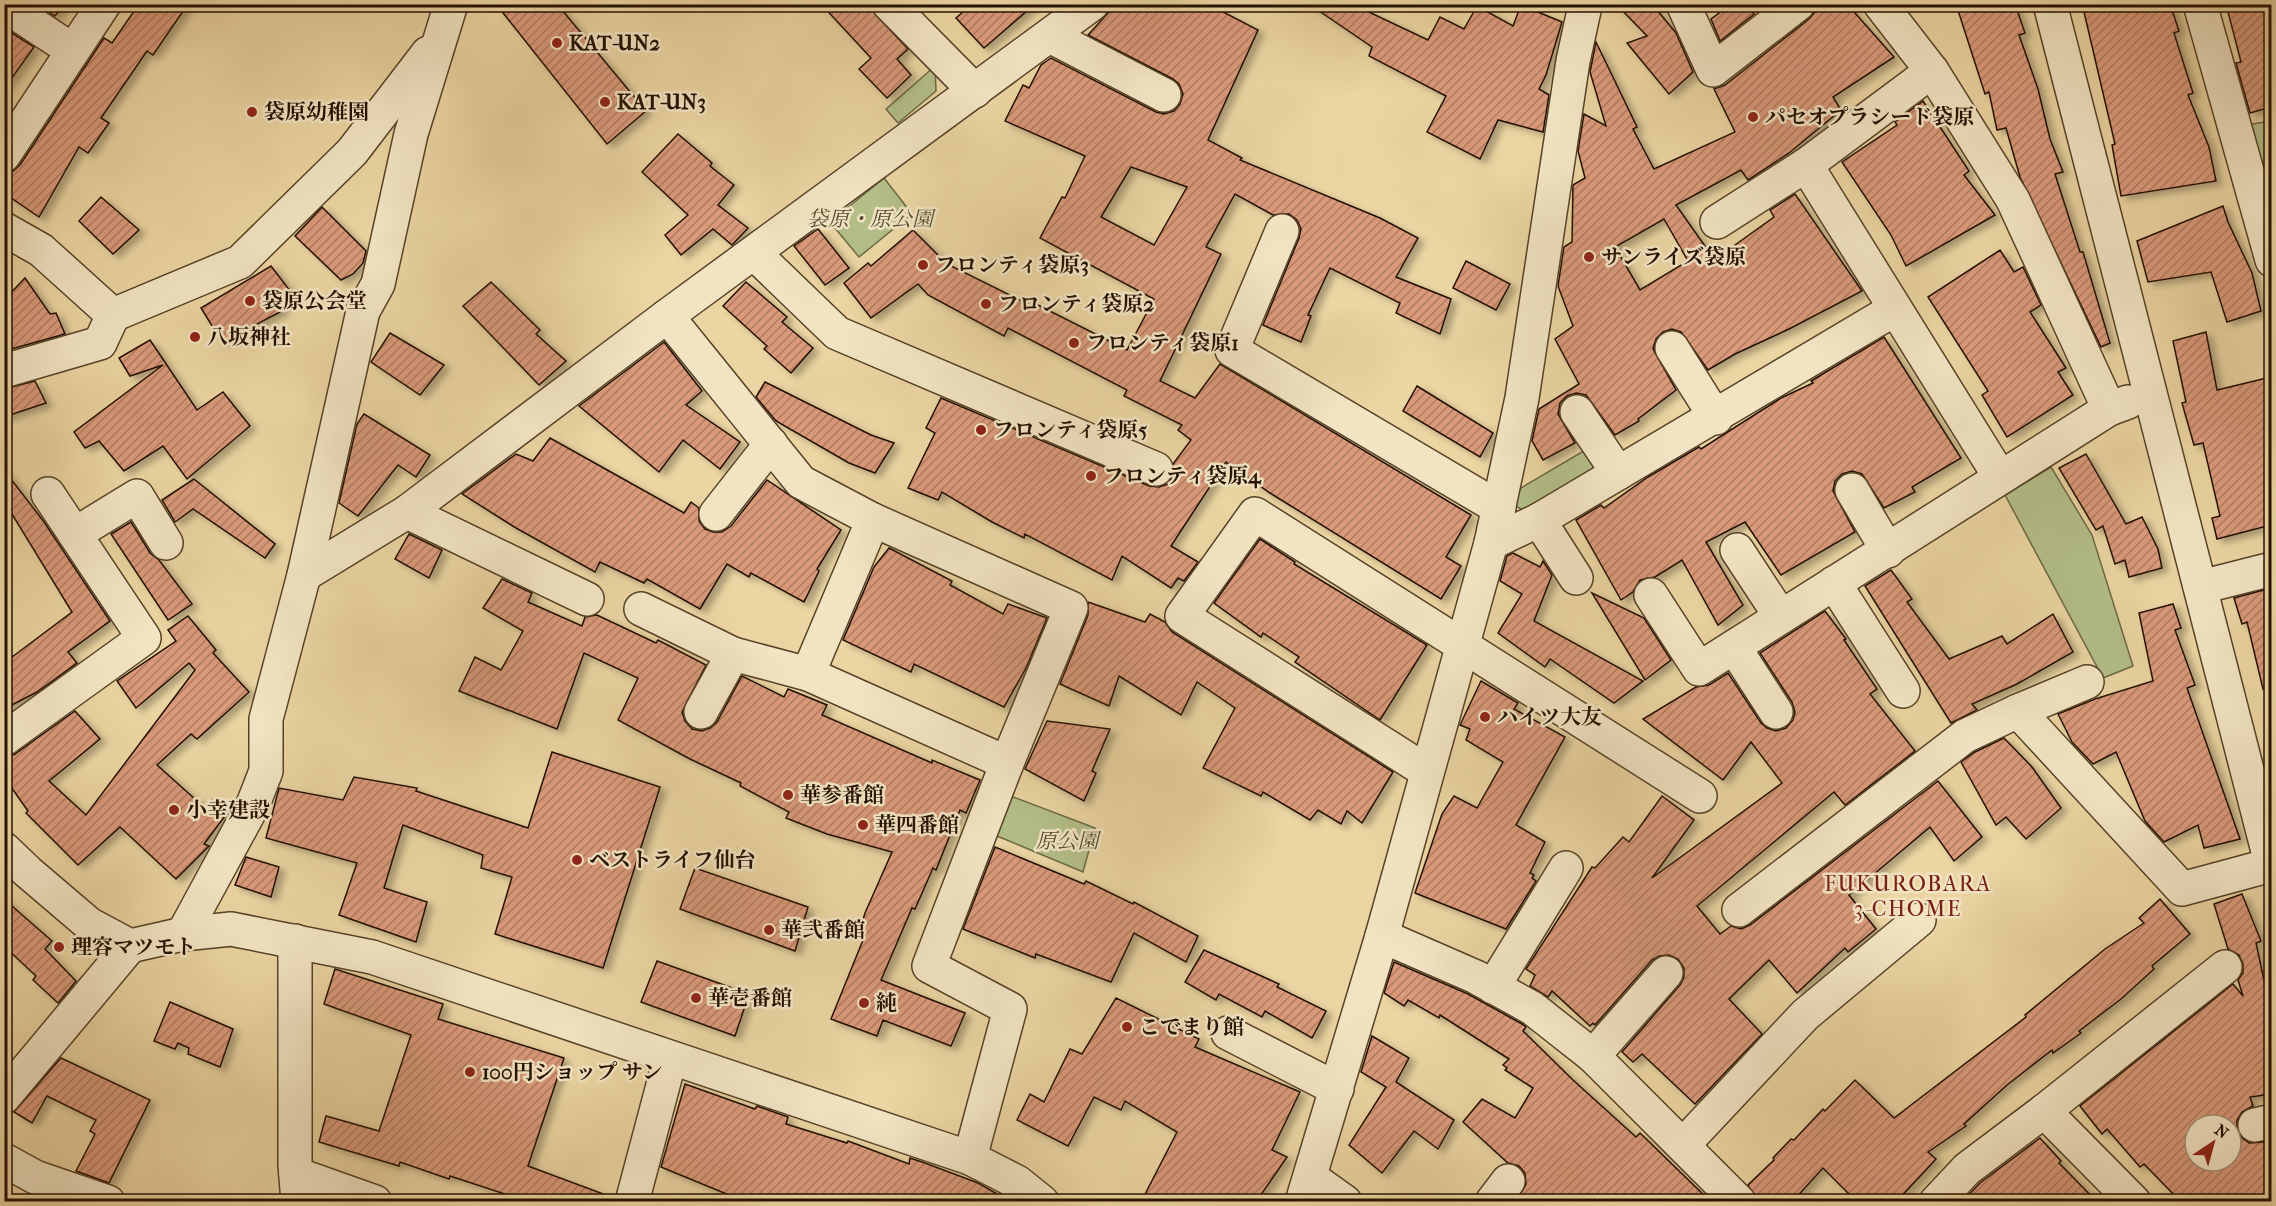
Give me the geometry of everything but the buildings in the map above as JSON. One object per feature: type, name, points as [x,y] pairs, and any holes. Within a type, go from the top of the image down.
[{"type":"street","points":[[4,155],[104,4]]},
{"type":"street","points":[[183,934],[232,845],[266,771],[266,718],[304,574],[363,311],[378,284],[411,134],[451,4]]},
{"type":"street","points":[[888,4],[975,91]]},
{"type":"street","points":[[304,574],[407,512],[667,316],[755,254],[1092,4]]},
{"type":"street","points":[[1683,4],[1713,70],[1798,4]]},
{"type":"street","points":[[1880,4],[1932,71],[1988,156],[2013,200],[2109,409]]},
{"type":"street","points":[[2018,711],[2182,889],[2271,866],[2050,4]]},
{"type":"street","points":[[2200,4],[2271,260]]},
{"type":"street","points":[[4,5],[72,50]]},
{"type":"street","points":[[1345,1202],[1306,1189],[1382,936],[1491,543],[1522,398],[1573,61],[1585,5]]},
{"type":"street","points":[[1050,36],[1164,95]]},
{"type":"street","points":[[4,371],[100,343],[113,315],[240,262],[352,152],[440,38]]},
{"type":"street","points":[[1717,222],[1806,165],[1932,71]]},
{"type":"street","points":[[1806,165],[2000,477]]},
{"type":"street","points":[[4,229],[41,250],[113,315]]},
{"type":"street","points":[[1282,231],[1232,350],[1498,508]]},
{"type":"street","points":[[755,254],[837,333],[1156,469]]},
{"type":"street","points":[[1491,543],[1539,520],[1716,418],[1895,309]]},
{"type":"street","points":[[667,316],[801,482],[873,520],[1071,608],[928,966],[1010,1009],[970,1158]]},
{"type":"street","points":[[1672,348],[1716,418]]},
{"type":"street","points":[[1650,595],[1699,669],[2109,409],[2149,393]]},
{"type":"street","points":[[1577,412],[1618,473]]},
{"type":"street","points":[[716,514],[771,444]]},
{"type":"street","points":[[1852,490],[1888,551]]},
{"type":"street","points":[[4,739],[144,638],[48,494]]},
{"type":"street","points":[[75,534],[137,496],[166,543]]},
{"type":"street","points":[[407,512],[587,599]]},
{"type":"street","points":[[1426,771],[1182,616],[1255,514],[1700,796]]},
{"type":"street","points":[[808,674],[873,520]]},
{"type":"street","points":[[1539,520],[1576,578]]},
{"type":"street","points":[[1737,550],[1781,617]]},
{"type":"street","points":[[2201,587],[2271,569]]},
{"type":"street","points":[[1834,583],[1903,691]]},
{"type":"street","points":[[641,609],[733,654],[808,674],[1007,764]]},
{"type":"street","points":[[1734,647],[1776,712]]},
{"type":"street","points":[[701,712],[733,654]]},
{"type":"street","points":[[1739,910],[1965,736],[2087,682]]},
{"type":"street","points":[[4,849],[89,924],[129,946]]},
{"type":"street","points":[[1493,987],[1566,868]]},
{"type":"street","points":[[1684,1144],[1805,1016],[1919,920]]},
{"type":"street","points":[[4,1097],[129,946],[183,934],[231,929],[372,957],[970,1158],[1017,1182],[1042,1202]]},
{"type":"street","points":[[1382,936],[1533,1008],[1593,1056],[1684,1144],[1739,1202]]},
{"type":"street","points":[[295,941],[297,1188],[375,1202]]},
{"type":"street","points":[[1936,1202],[1967,1170],[2224,967]]},
{"type":"street","points":[[1593,1056],[1666,973]]},
{"type":"street","points":[[1228,1033],[1336,1089]]},
{"type":"street","points":[[632,1202],[670,1059]]},
{"type":"street","points":[[2044,1111],[2134,1202]]},
{"type":"street","points":[[4,1160],[31,1189],[108,1202]]},
{"type":"green space","points":[[935,66],[936,91],[898,123],[886,109]]},
{"type":"green space","points":[[2271,121],[2271,193],[2261,195],[2246,125]]},
{"type":"green space","name":"袋原・原公園","points":[[884,178],[912,214],[859,257],[830,222]]},
{"type":"green space","points":[[1587,449],[1601,466],[1526,512],[1514,505],[1521,488]]},
{"type":"green space","points":[[2051,467],[2092,535],[2133,666],[2103,678],[2005,495]]},
{"type":"green space","name":"原公園","points":[[1008,795],[1095,828],[1083,872],[990,833]]},
{"type":"place","name":"KAT-UN2","points":[[557,43]]},
{"type":"place","name":"KAT-UN3","points":[[605,102]]},
{"type":"place","name":"袋原幼稚園","points":[[252,112]]},
{"type":"place","name":"パセオプラシード袋原","points":[[1753,117]]},
{"type":"place","name":"サンライズ袋原","points":[[1589,257]]},
{"type":"place","name":"フロンティ袋原3","points":[[923,265]]},
{"type":"place","name":"袋原公会堂","points":[[250,301]]},
{"type":"place","name":"フロンティ袋原2","points":[[986,304]]},
{"type":"place","name":"八坂神社","points":[[195,337]]},
{"type":"place","name":"フロンティ袋原1","points":[[1074,343]]},
{"type":"place","name":"フロンティ袋原5","points":[[981,430]]},
{"type":"place","name":"フロンティ袋原4","points":[[1091,476]]},
{"type":"place","name":"ハイツ大友","points":[[1485,717]]},
{"type":"place","name":"華参番館","points":[[788,795]]},
{"type":"place","name":"小幸建設","points":[[174,810]]},
{"type":"place","name":"華四番館","points":[[863,825]]},
{"type":"place","name":"ベストライフ仙台","points":[[577,860]]},
{"type":"place","name":"華弐番館","points":[[769,930]]},
{"type":"place","name":"理容マツモト","points":[[59,947]]},
{"type":"place","name":"華壱番館","points":[[696,998]]},
{"type":"place","name":"純","points":[[864,1003]]},
{"type":"place","name":"こでまり館","points":[[1127,1027]]},
{"type":"place","name":"100円ショップ サン","points":[[470,1072]]},
{"type":"district","name":"FUKUROBARA 3-CHOME","points":[[1908,896]]}]
